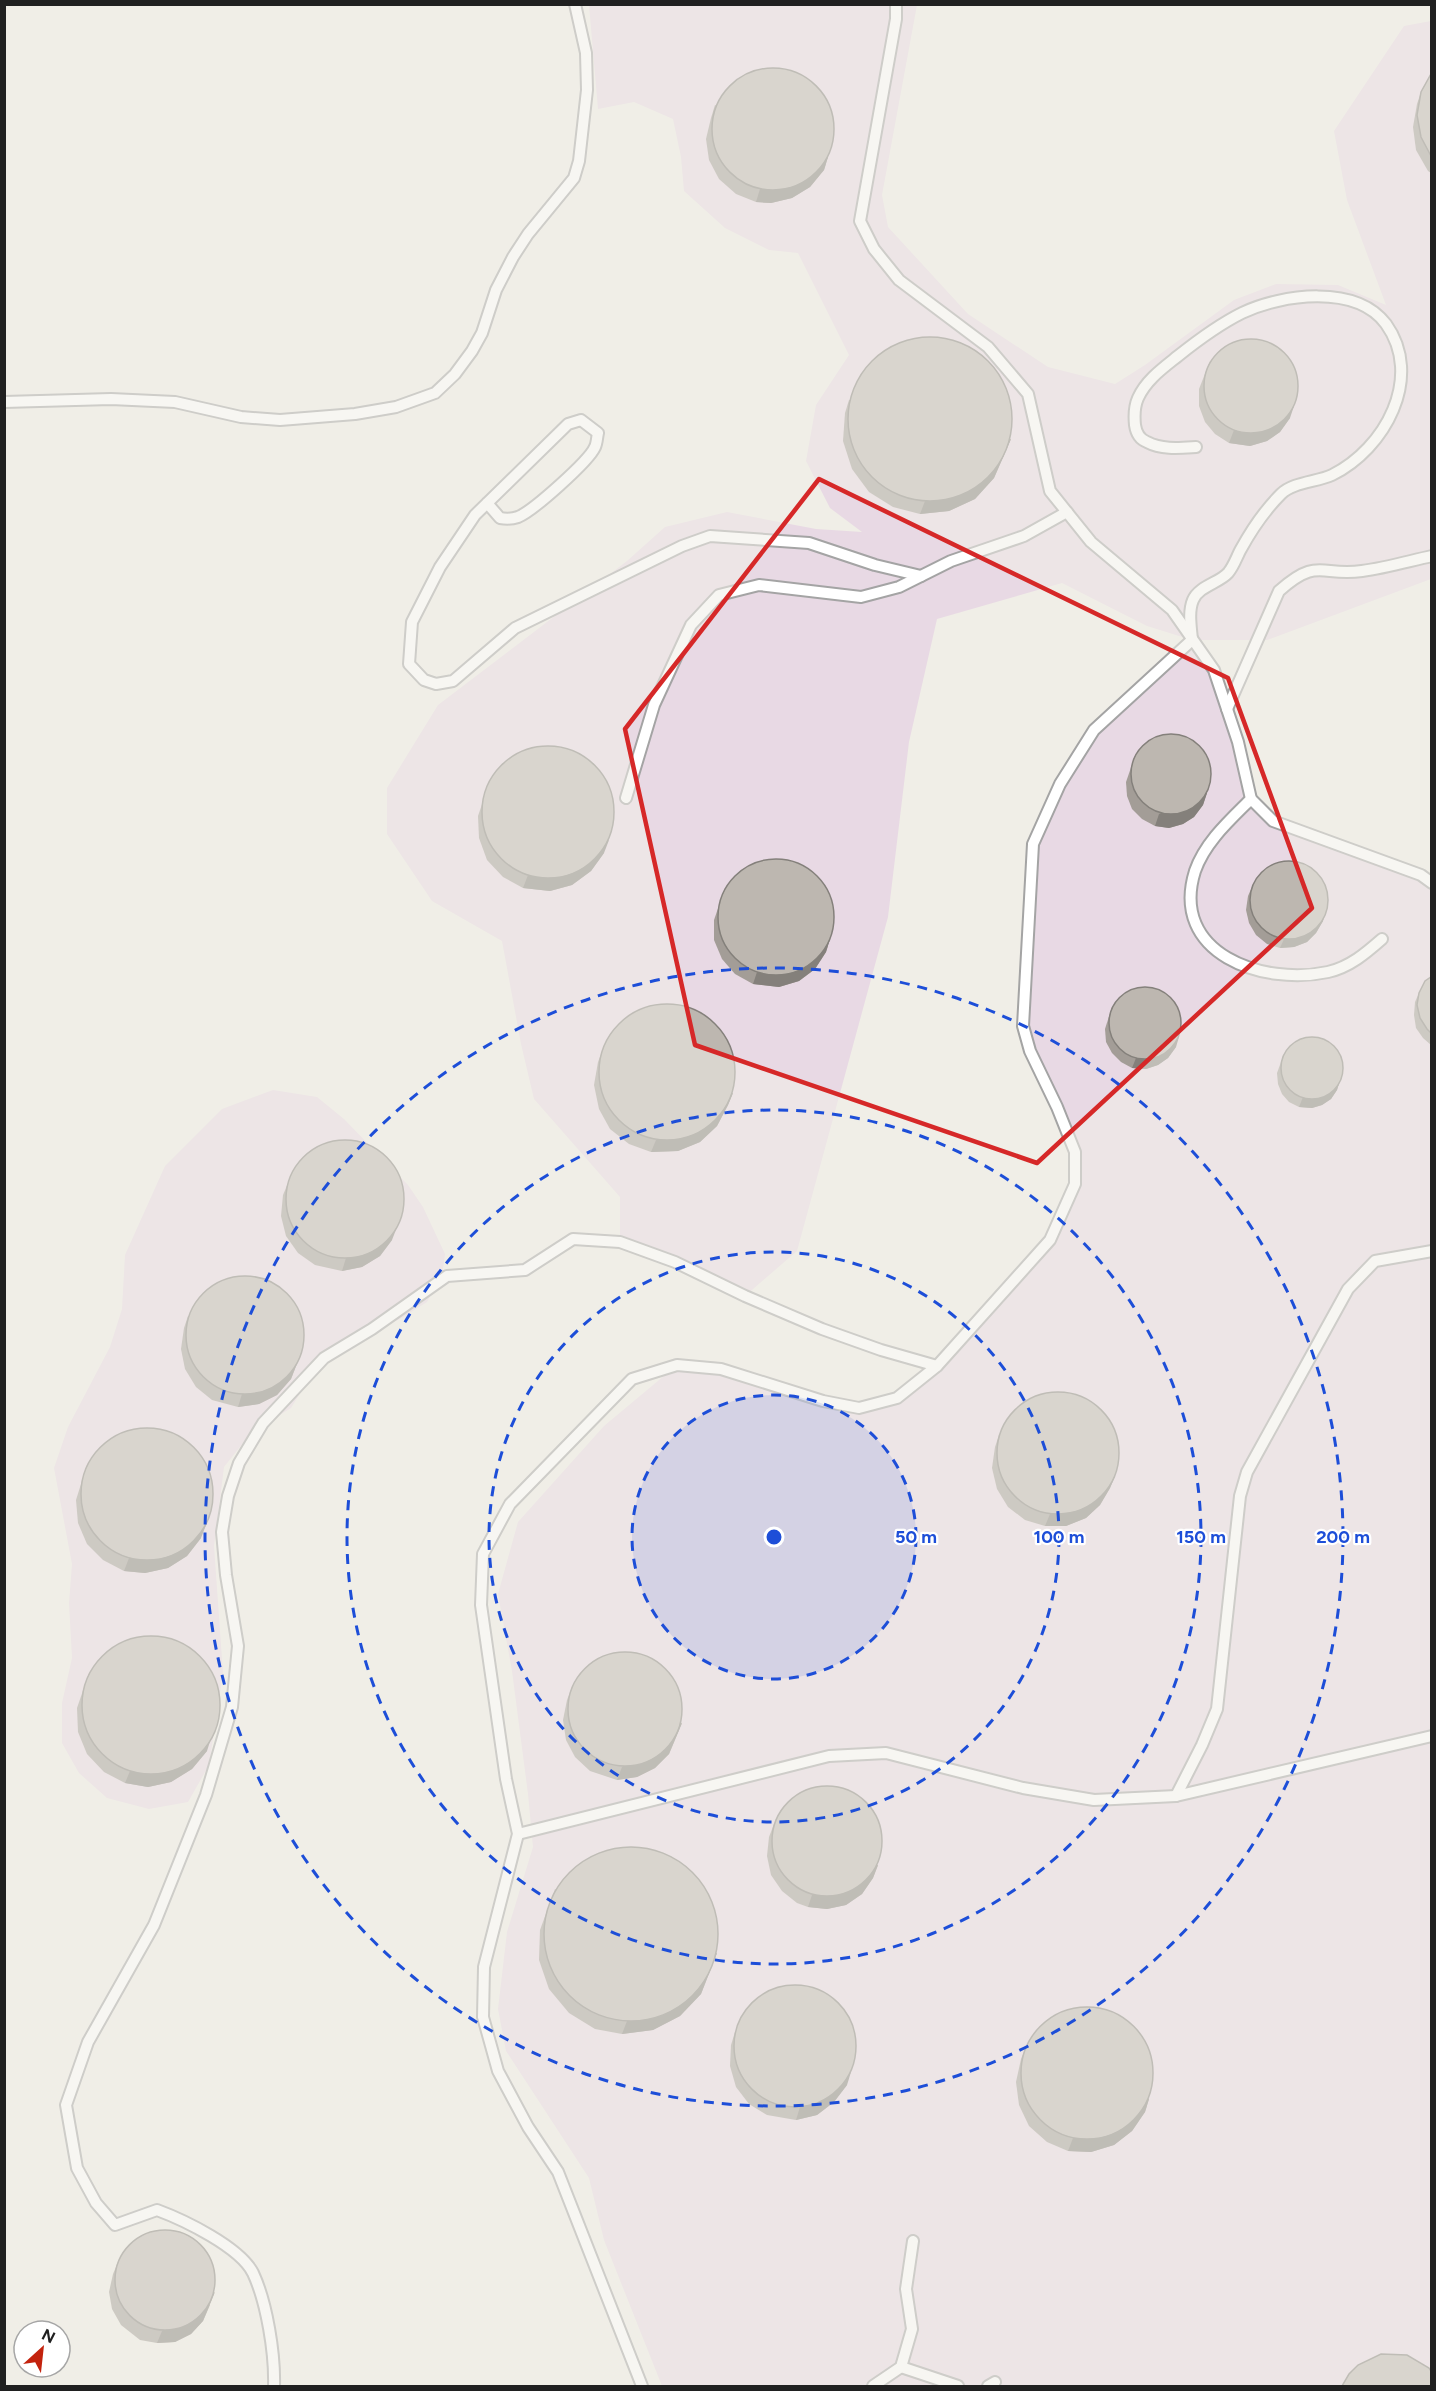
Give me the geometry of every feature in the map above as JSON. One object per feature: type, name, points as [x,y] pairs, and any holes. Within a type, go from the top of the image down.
[{"type":"lane","points":[[4,402],[111,399],[175,402],[241,417],[280,420],[396,407],[435,393],[472,351],[482,333],[496,290],[513,257],[528,234],[574,178],[579,161],[587,90],[586,53],[575,4]]},
{"type":"lane","points":[[896,4],[896,19],[860,221],[874,249],[899,280],[988,347],[1028,394],[1050,491],[1091,542],[1172,610],[1214,670],[1238,742],[1251,799],[1273,821],[1421,875],[1431,883]]},
{"type":"lane","points":[[1192,640],[1190,609],[1194,597],[1229,572],[1258,520],[1283,493],[1330,476],[1345,467],[1378,435],[1390,417],[1402,378],[1402,365],[1393,335],[1375,312],[1354,301],[1339,298],[1315,296],[1284,299],[1243,313],[1192,344],[1159,371],[1138,397],[1134,410],[1136,433],[1146,442],[1166,448],[1196,447]]},
{"type":"lane","points":[[487,503],[500,518],[508,519],[519,516],[534,507],[579,466],[596,447],[598,433],[581,420],[568,424],[487,503],[475,515],[440,567],[412,622],[410,664],[424,681],[436,684],[453,681],[515,628],[682,546],[710,536],[809,543],[875,565],[921,576]]},
{"type":"lane","points":[[627,798],[654,705],[691,625],[719,595],[759,585],[861,597],[899,588],[951,561],[1024,536],[1067,512]]},
{"type":"lane","points":[[1227,709],[1270,608],[1279,591],[1294,577],[1316,568],[1359,572],[1431,556]]},
{"type":"lane","points":[[642,2386],[558,2172],[528,2127],[498,2071],[483,2017],[484,1967],[518,1834],[506,1779],[481,1605],[483,1554],[510,1504],[632,1379],[676,1365],[721,1369],[813,1398],[859,1408],[897,1398],[937,1366],[1050,1240],[1075,1184],[1075,1152],[1057,1107],[1030,1051],[1023,1026],[1033,844],[1060,784],[1094,730],[1192,640]]},
{"type":"lane","points":[[1251,799],[1217,834],[1203,853],[1195,872],[1191,897],[1194,923],[1216,953],[1238,963],[1275,974],[1301,976],[1330,972],[1356,961],[1382,939]]},
{"type":"lane","points":[[274,2386],[268,2323],[252,2271],[227,2246],[182,2219],[157,2210],[115,2225],[96,2203],[77,2168],[66,2105],[87,2042],[154,1925],[206,1795],[232,1707],[238,1646],[226,1575],[222,1532],[228,1496],[239,1463],[263,1423],[324,1359],[372,1329],[447,1276],[525,1270],[573,1239],[620,1242],[675,1262],[745,1296],[822,1329],[881,1350],[937,1366]]},
{"type":"lane","points":[[1176,1796],[1202,1745],[1216,1709],[1240,1496],[1247,1472],[1348,1289],[1375,1261],[1431,1251]]},
{"type":"lane","points":[[518,1834],[829,1756],[886,1753],[1023,1788],[1094,1800],[1176,1796],[1431,1736]]},
{"type":"lane","points":[[873,2386],[901,2367],[912,2329],[906,2289],[913,2241]]},
{"type":"lane","points":[[901,2367],[958,2386]]},
{"type":"highlighted area","points":[[819,479],[1228,678],[1312,908],[1037,1163],[695,1045],[625,729]]},
{"type":"shaded area","points":[[589,5],[917,5],[882,195],[888,227],[968,314],[1048,367],[1115,384],[1234,300],[1276,284],[1338,285],[1386,305],[1347,200],[1334,131],[1404,26],[1431,21],[1431,579],[1267,640],[1193,640],[1214,670],[1251,799],[1273,821],[1431,883],[1431,2386],[662,2386],[604,2240],[589,2178],[506,2051],[498,2009],[507,1932],[533,1847],[512,1671],[498,1594],[518,1522],[604,1426],[677,1365],[721,1369],[859,1408],[897,1398],[937,1366],[1050,1240],[1075,1184],[1075,1152],[1023,1026],[1033,844],[1094,730],[1192,640],[1147,626],[1062,583],[937,619],[909,742],[888,917],[797,1251],[745,1296],[620,1242],[620,1197],[534,1099],[521,1044],[502,941],[432,901],[387,834],[387,788],[438,705],[627,561],[665,527],[727,512],[816,529],[862,532],[830,508],[806,461],[816,405],[849,355],[798,253],[769,250],[725,228],[684,191],[681,157],[673,119],[634,102],[598,109]]},
{"type":"shaded area","points":[[273,1090],[317,1097],[344,1119],[408,1185],[423,1207],[445,1254],[442,1276],[427,1302],[400,1319],[347,1342],[314,1371],[291,1408],[251,1433],[224,1467],[214,1546],[223,1673],[209,1765],[188,1802],[149,1809],[107,1798],[79,1773],[62,1743],[62,1703],[72,1658],[69,1603],[72,1564],[54,1468],[68,1427],[110,1347],[122,1309],[125,1255],[165,1166],[222,1109]]},
{"type":"building","points":[[773,68],[796,72],[816,86],[830,106],[834,129],[830,152],[816,172],[796,186],[773,190],[750,186],[730,172],[716,152],[712,129],[716,106],[730,86],[750,72]]},
{"type":"building","points":[[1431,74],[1431,156],[1421,137],[1417,115],[1421,92]]},
{"type":"building","points":[[930,337],[961,343],[988,361],[1006,388],[1012,419],[1006,450],[988,477],[961,495],[930,501],[899,495],[872,477],[854,450],[848,419],[854,388],[872,361],[899,343]]},
{"type":"building","points":[[1251,339],[1269,342],[1284,353],[1295,368],[1298,386],[1295,404],[1284,419],[1269,430],[1251,433],[1233,430],[1218,419],[1207,404],[1204,386],[1207,368],[1218,353],[1233,342]]},
{"type":"building","points":[[1163,734],[1179,734],[1193,741],[1204,752],[1211,766],[1208,789],[1193,807],[1179,814],[1163,814],[1149,807],[1138,796],[1131,782],[1131,766],[1138,752],[1149,741]]},
{"type":"building","points":[[548,746],[573,751],[594,766],[609,787],[614,812],[609,837],[594,858],[573,873],[548,878],[523,873],[502,858],[487,837],[482,812],[487,787],[502,766],[523,751]]},
{"type":"building","points":[[776,859],[798,864],[817,876],[829,895],[834,917],[829,939],[817,958],[798,970],[776,975],[754,970],[735,958],[723,939],[718,917],[723,895],[735,876],[754,864]]},
{"type":"building","points":[[1289,861],[1304,864],[1321,878],[1328,900],[1325,915],[1311,932],[1289,939],[1274,936],[1257,922],[1250,900],[1253,885],[1267,868]]},
{"type":"building","points":[[1431,977],[1431,1033],[1420,1018],[1417,1005],[1419,993],[1425,981]]},
{"type":"building","points":[[1138,987],[1152,987],[1171,997],[1181,1016],[1181,1030],[1171,1049],[1152,1059],[1138,1059],[1119,1049],[1109,1030],[1109,1016],[1119,997]]},
{"type":"building","points":[[667,1004],[693,1009],[715,1024],[730,1046],[735,1072],[730,1098],[715,1120],[693,1135],[667,1140],[641,1135],[619,1120],[604,1098],[599,1072],[604,1046],[619,1024],[641,1009]]},
{"type":"building","points":[[1312,1037],[1324,1039],[1334,1046],[1341,1056],[1343,1068],[1341,1080],[1334,1090],[1324,1097],[1312,1099],[1300,1097],[1290,1090],[1283,1080],[1281,1068],[1283,1056],[1290,1046],[1300,1039]]},
{"type":"building","points":[[345,1140],[378,1150],[394,1166],[404,1199],[394,1232],[378,1248],[345,1258],[312,1248],[296,1232],[286,1199],[296,1166],[312,1150]]},
{"type":"building","points":[[245,1276],[268,1280],[287,1293],[300,1312],[304,1335],[300,1358],[287,1377],[268,1390],[245,1394],[222,1390],[203,1377],[190,1358],[186,1335],[190,1312],[203,1293],[222,1280]]},
{"type":"building","points":[[1058,1392],[1081,1397],[1092,1402],[1101,1410],[1109,1419],[1114,1430],[1119,1453],[1114,1476],[1109,1487],[1101,1496],[1092,1504],[1081,1509],[1058,1514],[1035,1509],[1024,1504],[1015,1496],[1007,1487],[1002,1476],[997,1453],[1002,1430],[1007,1419],[1015,1410],[1024,1402],[1035,1397]]},
{"type":"building","points":[[147,1428],[172,1433],[184,1439],[202,1457],[208,1469],[213,1494],[208,1519],[202,1531],[184,1549],[172,1555],[147,1560],[122,1555],[110,1549],[92,1531],[86,1519],[81,1494],[86,1469],[92,1457],[110,1439],[122,1433]]},
{"type":"building","points":[[151,1636],[177,1642],[189,1648],[199,1657],[208,1667],[214,1679],[220,1705],[214,1731],[208,1743],[199,1753],[189,1762],[177,1768],[151,1774],[125,1768],[113,1762],[103,1753],[94,1743],[88,1731],[82,1705],[88,1679],[94,1667],[103,1657],[113,1648],[125,1642]]},
{"type":"building","points":[[625,1652],[647,1656],[657,1661],[673,1677],[678,1687],[682,1709],[678,1731],[673,1741],[657,1757],[647,1762],[625,1766],[603,1762],[593,1757],[577,1741],[572,1731],[568,1709],[572,1687],[577,1677],[593,1661],[603,1656]]},
{"type":"building","points":[[827,1786],[848,1790],[866,1802],[878,1820],[882,1841],[878,1862],[866,1880],[848,1892],[827,1896],[806,1892],[788,1880],[776,1862],[772,1841],[776,1820],[788,1802],[806,1790]]},
{"type":"building","points":[[631,1847],[648,1848],[664,1853],[693,1872],[712,1901],[717,1917],[717,1951],[712,1967],[693,1996],[664,2015],[648,2020],[631,2021],[614,2020],[598,2015],[569,1996],[550,1967],[545,1951],[544,1934],[545,1917],[550,1901],[569,1872],[598,1853],[614,1848]]},
{"type":"building","points":[[795,1985],[818,1990],[829,1995],[838,2003],[846,2012],[851,2023],[856,2046],[851,2069],[846,2080],[838,2089],[829,2097],[818,2102],[795,2107],[772,2102],[761,2097],[752,2089],[744,2080],[739,2069],[734,2046],[739,2023],[744,2012],[752,2003],[761,1995],[772,1990]]},
{"type":"building","points":[[1087,2007],[1112,2012],[1134,2026],[1148,2048],[1153,2073],[1148,2098],[1134,2120],[1112,2134],[1087,2139],[1062,2134],[1040,2120],[1026,2098],[1021,2073],[1026,2048],[1040,2026],[1062,2012]]},
{"type":"building","points":[[165,2230],[184,2233],[201,2244],[212,2261],[215,2280],[212,2299],[201,2316],[184,2327],[165,2330],[146,2327],[129,2316],[118,2299],[115,2280],[118,2261],[129,2244],[146,2233]]},
{"type":"building","points":[[1381,2354],[1407,2355],[1429,2368],[1431,2386],[1342,2386],[1358,2365]]}]
